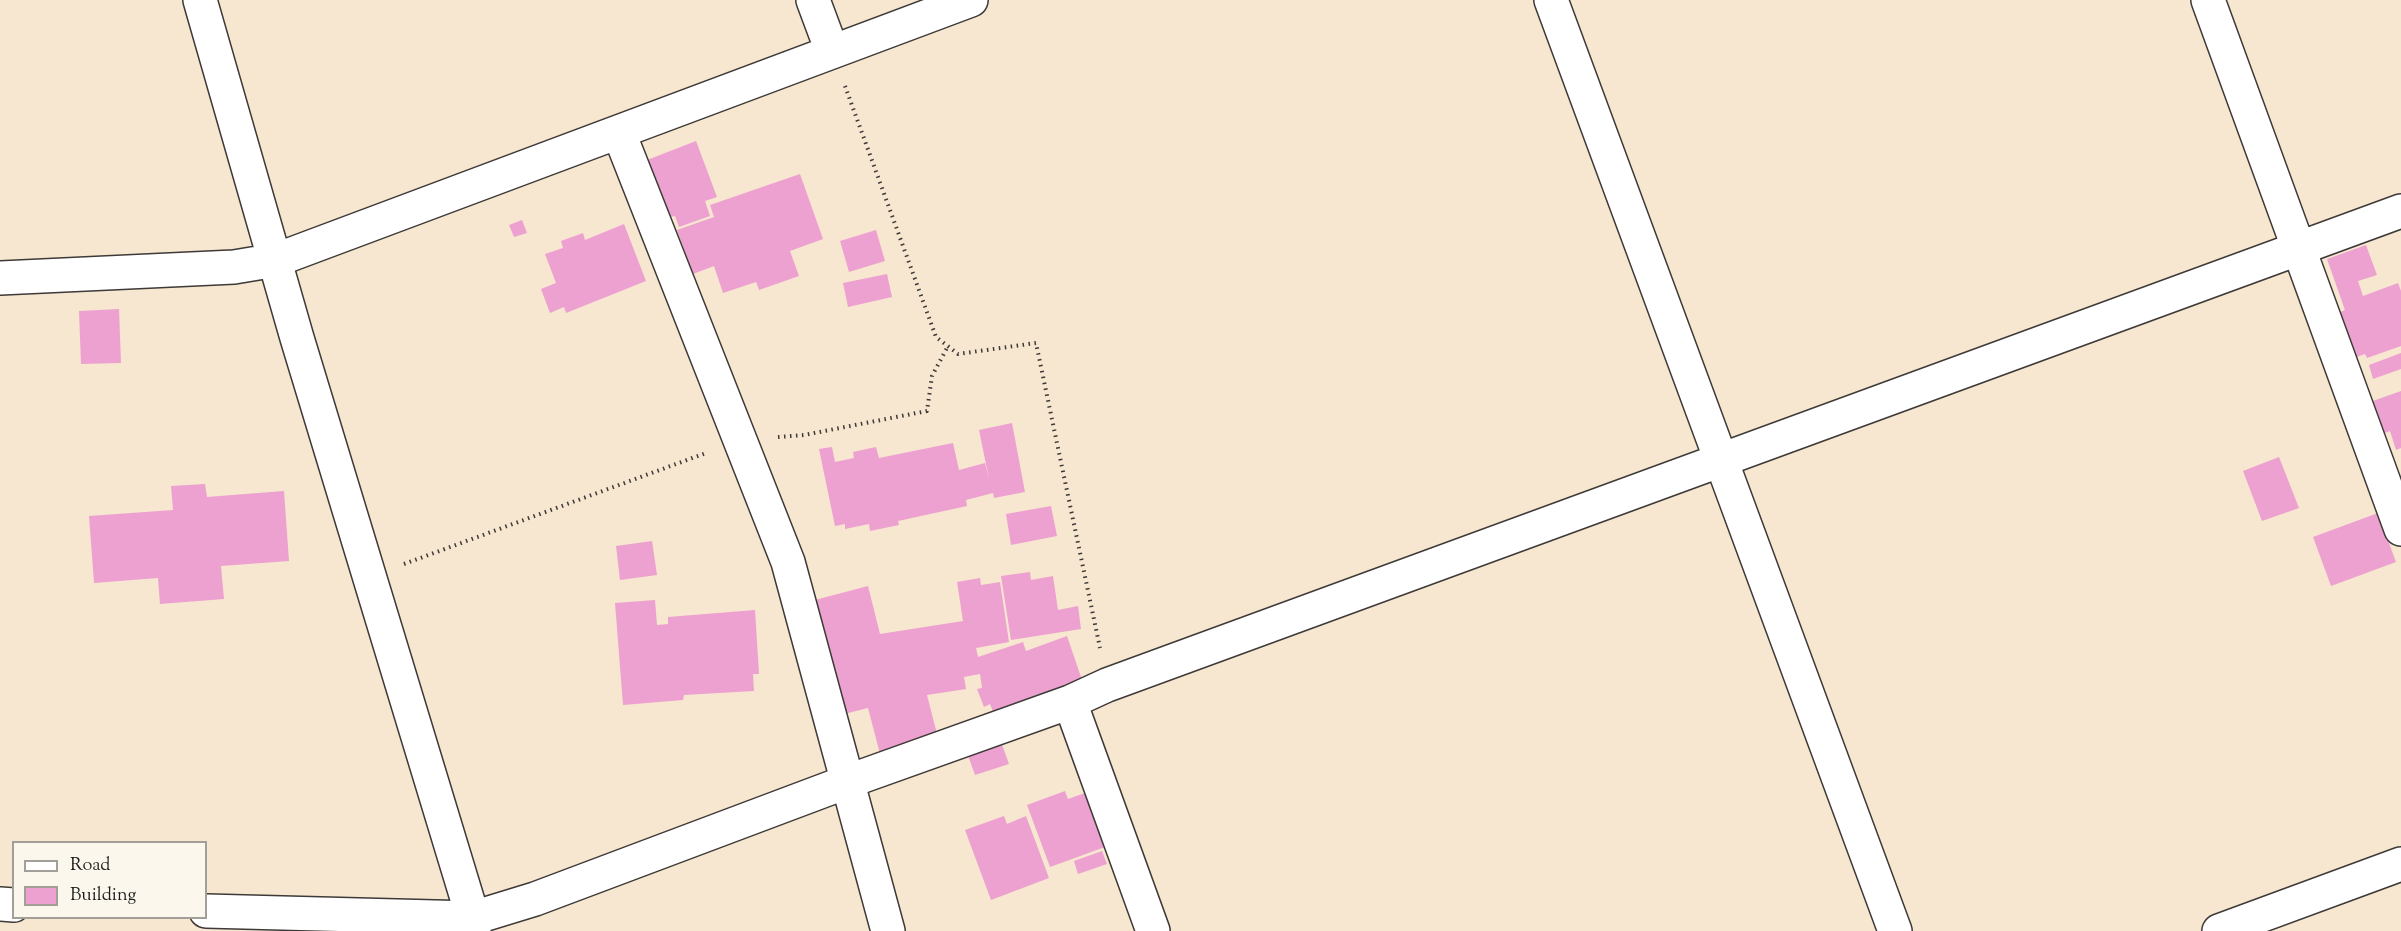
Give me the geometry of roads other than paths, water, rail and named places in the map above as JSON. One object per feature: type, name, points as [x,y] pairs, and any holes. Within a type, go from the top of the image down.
[{"type":"street","points":[[200,0],[297,338],[474,925]]},
{"type":"street","points":[[813,0],[832,51]]},
{"type":"street","points":[[0,278],[234,267],[276,260],[619,134],[971,0]]},
{"type":"street","points":[[1551,0],[1895,931]]},
{"type":"street","points":[[2208,0],[2401,530]]},
{"type":"street","points":[[619,134],[788,562],[888,931]]},
{"type":"street","points":[[207,911],[474,925],[535,899],[849,781],[1070,702],[1107,685],[2401,211]]},
{"type":"street","points":[[1070,702],[1153,931]]},
{"type":"street","points":[[2219,931],[2401,864]]}]
